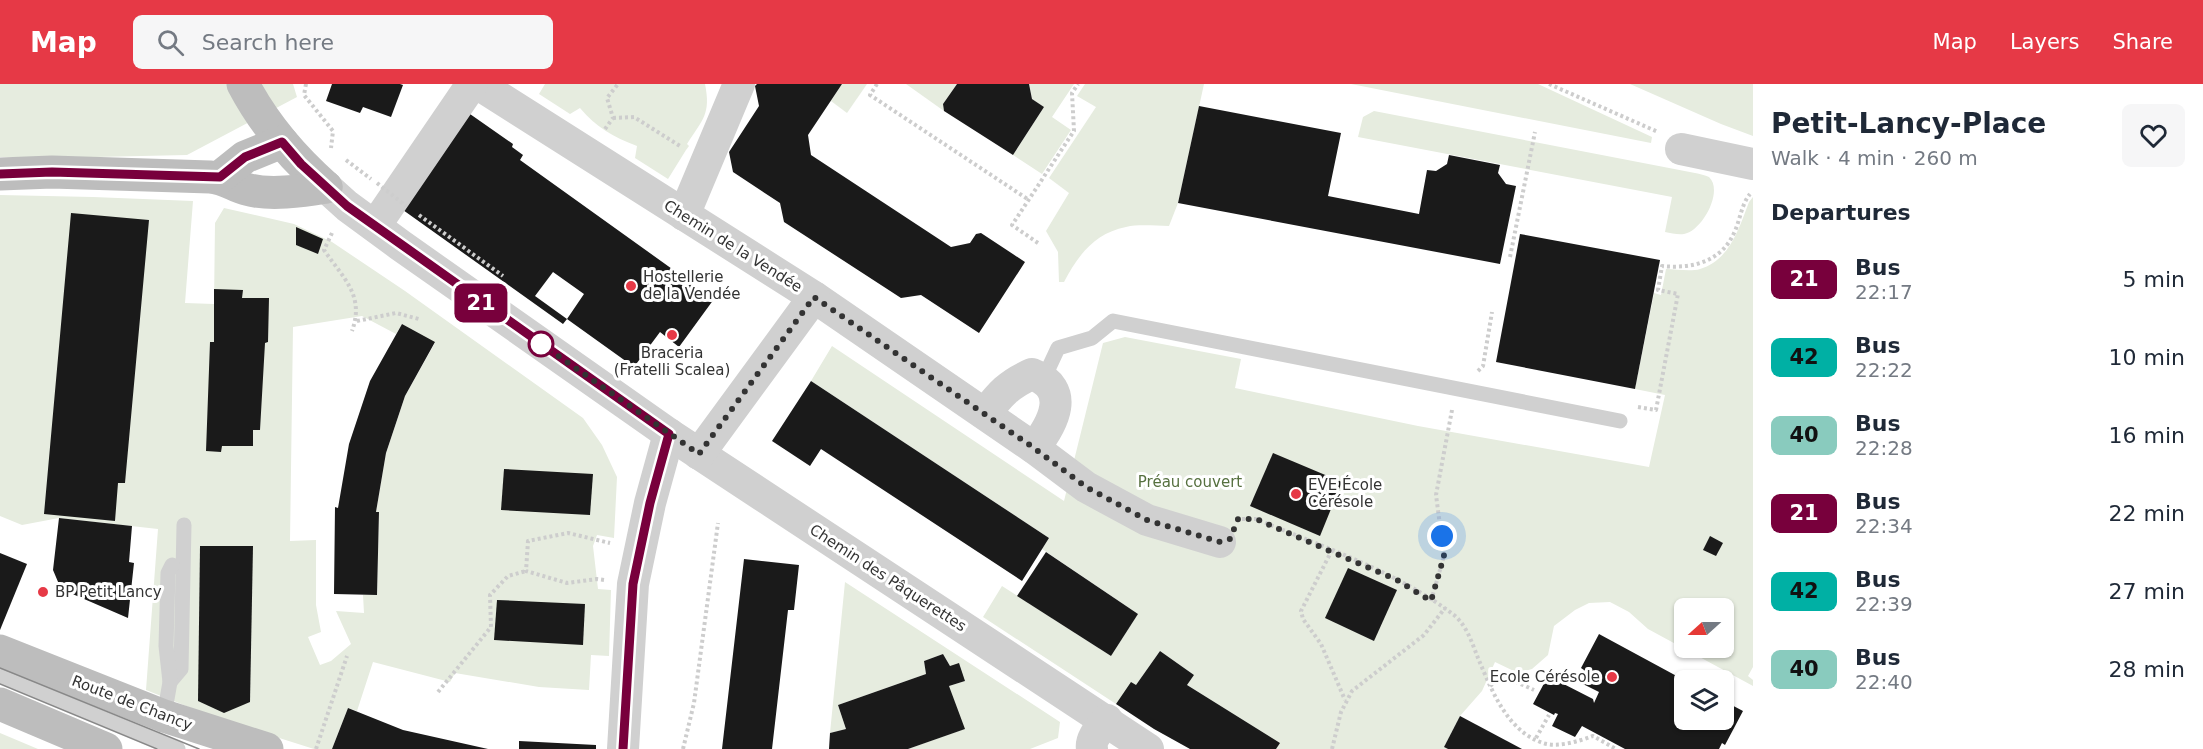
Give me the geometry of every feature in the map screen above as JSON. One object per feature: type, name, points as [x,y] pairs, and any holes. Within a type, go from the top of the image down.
[{"type":"street","points":[[243,84],[256,109],[282,142],[326,187]]},
{"type":"street","points":[[375,226],[472,84]]},
{"type":"street","name":"Chemin de la Vendée","points":[[478,84],[814,297],[985,414],[1086,487],[1147,520],[1220,542]]},
{"type":"street","points":[[684,215],[739,84]]},
{"type":"street","points":[[220,177],[245,157],[282,142]]},
{"type":"street","points":[[1681,149],[1753,164]]},
{"type":"street","points":[[0,174],[52,172],[220,177],[247,190],[293,192],[326,187]]},
{"type":"street","name":"Chemin des Pâquerettes","points":[[326,187],[347,206],[669,434],[1107,720],[1141,747]]},
{"type":"street","points":[[699,454],[814,297]]},
{"type":"street","points":[[985,414],[1000,394],[1013,382],[1032,374],[1044,378],[1051,385],[1056,398],[1055,417],[1047,432],[1045,457]]},
{"type":"street","points":[[623,749],[633,584],[669,434]]},
{"type":"street","name":"Route de Chancy","points":[[0,651],[126,693],[164,716],[267,749]]},
{"type":"street","points":[[0,704],[106,749]]},
{"type":"street","points":[[1092,749],[1091,744],[1095,735],[1107,720]]},
{"type":"lane","points":[[1044,378],[1058,348],[1092,338],[1113,321],[1620,421]]},
{"type":"lane","points":[[170,682],[181,669],[184,525]]},
{"type":"lane","points":[[164,716],[170,682],[166,646],[168,573],[171,566]]},
{"type":"lane","points":[[0,676],[178,749]]},
{"type":"path","points":[[306,84],[304,95],[333,131],[330,147],[509,281]]},
{"type":"path","points":[[613,118],[607,98],[618,84]]},
{"type":"path","points":[[877,84],[870,95],[1029,200]]},
{"type":"path","points":[[1038,243],[1012,225],[1074,131],[1072,93],[1078,84]]},
{"type":"path","points":[[1549,84],[1657,132],[1681,149]]},
{"type":"path","points":[[613,118],[634,117],[705,163]]},
{"type":"path","points":[[604,131],[613,118]]},
{"type":"path","points":[[1510,257],[1535,132]]},
{"type":"path","points":[[1659,400],[1678,294],[1658,290],[1662,266],[1694,266],[1711,260],[1726,246],[1734,234],[1748,197],[1753,192]]},
{"type":"path","points":[[327,241],[324,250],[349,286],[357,305],[356,321],[352,331]]},
{"type":"path","points":[[1431,601],[1444,556],[1436,495],[1456,390],[1483,366],[1492,312]]},
{"type":"path","points":[[356,321],[396,313],[419,319]]},
{"type":"path","points":[[1220,542],[1230,539],[1238,519],[1256,519],[1397,580],[1457,617],[1466,629],[1490,686],[1513,724],[1544,743],[1574,743],[1593,736],[1616,749]]},
{"type":"path","points":[[683,749],[694,703],[718,523]]},
{"type":"path","points":[[526,571],[528,541],[568,533],[640,551]]},
{"type":"path","points":[[1332,550],[1301,611],[1303,619],[1321,644],[1345,701]]},
{"type":"path","points":[[438,692],[491,627],[490,595],[507,576],[526,571],[567,583],[597,579],[633,584]]},
{"type":"path","points":[[1332,749],[1345,701],[1352,691],[1424,635],[1445,608]]},
{"type":"path","points":[[316,749],[347,656]]},
{"type":"path","points":[[1490,686],[1503,676],[1534,690]]},
{"type":"path","points":[[1536,738],[1549,715]]},
{"type":"green space","points":[[0,84],[293,84],[297,97],[187,155],[0,157]]},
{"type":"green space","points":[[545,84],[705,84],[707,103],[704,116],[687,144],[689,146],[668,179],[635,158],[637,146],[606,131],[580,108],[570,114],[539,94]]},
{"type":"green space","points":[[842,84],[867,84],[847,113],[831,101]]},
{"type":"green space","points":[[906,84],[957,84],[943,104],[944,111]]},
{"type":"green space","points":[[1029,84],[1074,84],[1052,117],[1071,130],[1042,174],[1013,155],[1044,107],[1032,99]]},
{"type":"green space","points":[[1085,84],[1204,84],[1178,203],[1169,226],[1131,226],[1105,234],[1082,254],[1064,282],[1059,282],[1058,252],[1046,231],[1069,193],[1049,178],[1096,107],[1077,96]]},
{"type":"green space","points":[[1351,84],[1538,84],[1652,137],[1651,143]]},
{"type":"green space","points":[[1630,84],[1753,84],[1753,136],[1721,124]]},
{"type":"green space","points":[[1374,111],[1702,175],[1709,177],[1713,183],[1712,200],[1704,218],[1691,231],[1684,234],[1665,232],[1672,197],[1358,137],[1363,117]]},
{"type":"green space","points":[[0,195],[193,201],[185,303],[214,304],[215,223],[224,208],[294,224],[332,242],[405,291],[583,418],[602,445],[617,477],[614,538],[597,535],[593,546],[598,589],[611,590],[609,656],[591,655],[589,690],[539,687],[455,673],[450,682],[373,662],[357,711],[348,708],[332,749],[314,749],[219,719],[146,690],[158,529],[59,518],[22,525],[0,516]],"holes":[[[362,316],[396,334],[402,324],[435,343],[405,396],[386,453],[376,512],[379,512],[377,595],[363,595],[364,613],[336,611],[351,644],[331,661],[320,665],[308,637],[321,632],[316,605],[316,540],[290,541],[293,327]]]},
{"type":"green space","name":"Préau couvert","points":[[1753,197],[1753,667],[1748,676],[1753,680],[1753,686],[1734,676],[1734,670],[1724,670],[1701,658],[1734,658],[1734,598],[1674,598],[1674,643],[1648,629],[1629,612],[1610,602],[1589,603],[1575,610],[1554,626],[1548,655],[1532,669],[1518,673],[1495,662],[1482,691],[1460,716],[1444,747],[1448,749],[1276,749],[1279,743],[1187,685],[1194,675],[1160,651],[1136,685],[1116,704],[983,617],[1002,586],[1111,656],[1138,614],[1042,549],[1049,538],[811,381],[832,346],[1064,501],[1103,343],[1125,337],[1241,359],[1235,388],[1418,426],[1649,467],[1665,395],[1635,389],[1654,293],[1661,295],[1666,269],[1696,270],[1710,265],[1719,258],[1732,242]]},
{"type":"green space","points":[[845,582],[1060,722],[1058,738],[1030,749],[908,749],[964,729],[949,686],[965,681],[950,666],[943,654],[924,661],[926,674],[838,705],[846,729],[830,733]]},
{"type":"green space","points":[[0,733],[38,749],[0,749]]},
{"type":"building","points":[[332,84],[403,85],[391,117],[363,107],[360,113],[326,101]]},
{"type":"building","points":[[757,84],[842,84],[808,135],[811,155],[951,247],[970,243],[976,234],[981,233],[1025,262],[979,333],[921,295],[901,298],[784,222],[780,203],[733,172],[729,152],[759,106],[755,86]]},
{"type":"building","points":[[957,84],[1029,84],[1032,99],[1044,107],[1013,155],[944,111],[943,104]]},
{"type":"building","points":[[1199,106],[1341,133],[1328,196],[1419,214],[1427,170],[1436,171],[1447,164],[1449,155],[1500,165],[1498,173],[1506,184],[1516,186],[1500,264],[1178,203]]},
{"type":"building","points":[[470,114],[513,144],[512,147],[523,155],[520,160],[714,299],[679,347],[660,332],[634,367],[567,319],[563,324],[403,210]],"holes":[[[553,272],[584,294],[567,319],[535,296]]]},
{"type":"building","points":[[71,213],[149,220],[125,483],[118,483],[115,521],[44,514]]},
{"type":"building","points":[[296,227],[323,239],[318,254],[296,245]]},
{"type":"building","points":[[1520,234],[1660,260],[1635,389],[1496,362]]},
{"type":"building","points":[[214,289],[243,290],[242,298],[269,298],[268,342],[265,343],[260,430],[253,430],[253,446],[222,446],[221,452],[206,451],[210,342],[214,342]]},
{"type":"building","points":[[402,324],[435,342],[405,396],[386,453],[376,512],[379,512],[377,595],[334,594],[335,507],[338,508],[349,444],[370,381]]},
{"type":"building","points":[[811,381],[1049,538],[1022,581],[821,449],[810,466],[772,441]]},
{"type":"building","name":"EVE École Cérésole","points":[[1273,453],[1342,482],[1320,536],[1250,506]]},
{"type":"building","points":[[504,469],[593,474],[590,515],[501,510]]},
{"type":"building","points":[[59,518],[132,526],[129,562],[134,563],[128,618],[61,589],[53,570]]},
{"type":"building","points":[[1710,536],[1723,543],[1716,556],[1703,550]]},
{"type":"building","points":[[200,546],[253,546],[250,702],[224,713],[198,701]]},
{"type":"building","points":[[1046,552],[1138,614],[1111,656],[1017,596]]},
{"type":"building","points":[[0,553],[27,564],[0,630]]},
{"type":"building","points":[[744,559],[799,565],[794,610],[788,610],[772,749],[722,749]]},
{"type":"building","points":[[1348,568],[1397,590],[1374,641],[1325,618]]},
{"type":"building","points":[[497,600],[585,604],[583,645],[494,640]]},
{"type":"building","points":[[1599,634],[1674,675],[1674,730],[1733,730],[1725,745],[1722,743],[1719,749],[1625,749],[1582,726],[1575,737],[1552,726],[1558,714],[1554,715],[1533,704],[1548,676],[1593,699],[1594,703],[1599,692],[1577,681],[1584,670],[1581,668]]},
{"type":"building","points":[[1160,651],[1194,675],[1187,685],[1280,743],[1276,749],[1190,749],[1116,704],[1131,682],[1136,685]]},
{"type":"building","points":[[943,654],[950,666],[959,663],[965,681],[949,686],[965,729],[908,749],[829,749],[830,733],[846,729],[838,705],[926,674],[924,661]]},
{"type":"building","points":[[1734,706],[1743,711],[1734,728]]},
{"type":"building","points":[[348,708],[403,730],[488,749],[332,749]]},
{"type":"building","points":[[1460,716],[1522,749],[1448,749],[1444,747]]},
{"type":"building","points":[[519,741],[596,745],[596,749],[519,749]]},
{"type":"tram line","points":[[0,668],[199,749]]},
{"type":"tram line","points":[[0,684],[157,749]]},
{"type":"bus line","name":"21","points":[[0,174],[52,172],[220,177],[245,157],[282,142],[301,164],[347,206],[669,434],[650,503],[633,584],[623,749]]},
{"type":"place","name":"Hostellerie de la Vendée","points":[[631,286]]},
{"type":"place","name":"Braceria (Fratelli Scalea)","points":[[672,335]]},
{"type":"place","name":"EVE École Cérésole","points":[[1296,494]]},
{"type":"place","name":"BP Petit Lancy","points":[[43,592]]},
{"type":"place","name":"Ecole Cérésole","points":[[1612,677]]},
{"type":"route","points":[[541,344],[699,454],[814,297],[1034,448],[1086,487],[1147,520],[1220,542],[1230,539],[1238,519],[1256,519],[1397,580],[1431,601],[1444,556],[1442,536]]}]
